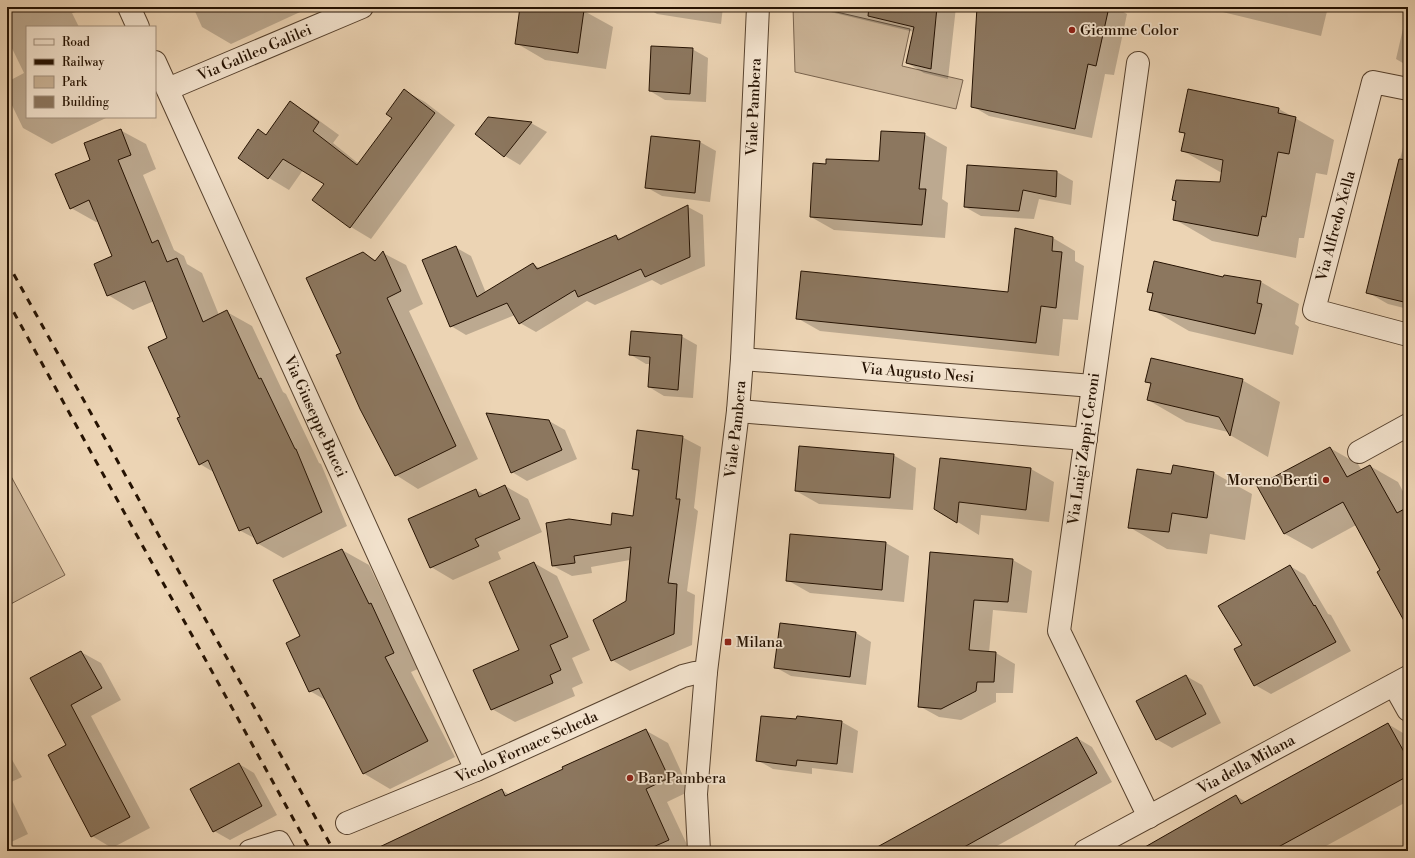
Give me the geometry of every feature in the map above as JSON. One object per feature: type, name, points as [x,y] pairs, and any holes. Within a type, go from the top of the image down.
[{"type":"street","points":[[129,7],[138,26]]},
{"type":"street","name":"Via Galileo Galilei","points":[[168,89],[362,7]]},
{"type":"street","name":"Viale Pambera","points":[[699,851],[696,794],[706,672],[738,410],[742,359],[758,7]]},
{"type":"street","name":"Via Luigi Zappi Ceroni","points":[[1138,63],[1059,631],[1149,817]]},
{"type":"street","name":"Via Giuseppe Bucci","points":[[156,64],[476,770]]},
{"type":"street","name":"Via Alfredo Xella","points":[[1408,89],[1373,82],[1314,310],[1408,335]]},
{"type":"street","name":"Via Augusto Nesi","points":[[742,359],[1093,386]]},
{"type":"street","points":[[738,410],[1086,439]]},
{"type":"street","points":[[1359,452],[1408,425]]},
{"type":"street","name":"Vicolo Fornace Scheda","points":[[347,823],[476,770],[683,676],[706,672]]},
{"type":"street","points":[[1401,681],[1408,710]]},
{"type":"street","name":"Via della Milana","points":[[1085,851],[1401,681]]},
{"type":"street","points":[[250,851],[281,846]]},
{"type":"green space","points":[[793,7],[815,7],[910,29],[902,66],[963,80],[956,109],[795,72]]},
{"type":"green space","points":[[7,469],[65,575],[7,606]]},
{"type":"building","points":[[520,7],[566,7],[584,10],[578,53],[515,44]]},
{"type":"building","points":[[869,7],[937,7],[931,69],[906,63],[914,27],[868,16]]},
{"type":"building","points":[[977,7],[1109,7],[1096,66],[1088,64],[1075,129],[971,107]]},
{"type":"building","points":[[651,46],[693,48],[690,94],[649,91]]},
{"type":"building","points":[[404,89],[435,113],[350,228],[312,200],[324,184],[283,159],[268,179],[238,158],[258,129],[266,135],[290,101],[319,122],[313,131],[357,165],[392,118],[386,114]]},
{"type":"building","points":[[1188,89],[1279,108],[1278,113],[1296,117],[1289,154],[1278,152],[1266,217],[1262,216],[1258,236],[1173,220],[1176,201],[1172,200],[1176,180],[1220,182],[1223,160],[1181,151],[1185,133],[1179,132]]},
{"type":"building","points":[[488,117],[532,122],[504,157],[475,134]]},
{"type":"building","points":[[121,129],[131,155],[118,160],[152,243],[158,240],[167,262],[177,258],[203,322],[227,310],[259,379],[261,378],[296,449],[322,512],[257,544],[249,527],[239,531],[208,460],[199,465],[177,418],[180,417],[148,347],[167,338],[145,281],[107,296],[94,264],[112,256],[89,200],[70,209],[55,174],[90,160],[84,143]]},
{"type":"building","points":[[881,131],[925,133],[919,189],[926,189],[922,225],[810,217],[813,163],[826,164],[826,159],[879,161]]},
{"type":"building","points":[[651,136],[700,141],[695,193],[645,188]]},
{"type":"building","points":[[1399,159],[1408,160],[1408,303],[1366,293]]},
{"type":"building","points":[[967,165],[1057,171],[1056,197],[1023,190],[1019,211],[964,207]]},
{"type":"building","points":[[688,205],[690,257],[645,277],[641,269],[578,297],[575,290],[519,324],[507,303],[450,327],[422,260],[456,246],[477,297],[533,263],[537,269],[616,235],[618,240]]},
{"type":"building","points":[[1015,228],[1053,237],[1052,251],[1062,252],[1056,308],[1041,306],[1036,343],[796,319],[801,271],[1008,292]]},
{"type":"building","points":[[383,251],[401,291],[387,298],[456,446],[395,476],[360,409],[336,355],[341,353],[306,278],[363,252],[375,261]]},
{"type":"building","points":[[1154,261],[1223,277],[1224,275],[1261,281],[1257,303],[1262,304],[1255,334],[1149,310],[1153,293],[1147,292]]},
{"type":"building","points":[[631,331],[682,335],[678,390],[648,387],[650,357],[629,355]]},
{"type":"building","points":[[1151,358],[1243,379],[1230,436],[1219,417],[1147,400],[1151,383],[1145,382]]},
{"type":"building","points":[[486,413],[549,420],[562,450],[511,473]]},
{"type":"building","points":[[637,430],[683,436],[676,499],[680,499],[668,583],[677,584],[674,634],[611,661],[593,620],[626,601],[631,547],[574,556],[575,563],[552,566],[546,523],[569,519],[611,525],[612,513],[633,516],[639,470],[632,469]]},
{"type":"building","points":[[799,446],[894,454],[890,498],[795,491]]},
{"type":"building","points":[[1330,447],[1347,477],[1370,465],[1397,513],[1408,507],[1408,628],[1377,572],[1380,570],[1343,502],[1284,534],[1257,486]]},
{"type":"building","points":[[940,458],[1031,468],[1026,510],[959,502],[957,523],[934,509]]},
{"type":"building","points":[[1173,465],[1214,472],[1207,518],[1172,513],[1169,532],[1128,528],[1137,469],[1171,474]]},
{"type":"building","points":[[505,485],[520,519],[475,539],[479,546],[430,568],[408,519],[476,489],[479,497]]},
{"type":"building","points":[[790,534],[886,542],[882,590],[786,581]]},
{"type":"building","points":[[342,549],[369,604],[371,603],[394,653],[385,657],[428,741],[363,774],[319,688],[309,692],[286,643],[300,636],[273,580]]},
{"type":"building","points":[[930,552],[1013,559],[1008,602],[974,600],[969,650],[996,652],[994,682],[977,682],[976,691],[941,709],[918,707]]},
{"type":"building","points":[[534,562],[568,637],[550,645],[561,670],[550,675],[553,683],[491,710],[473,670],[519,650],[489,582]]},
{"type":"building","points":[[1290,565],[1336,642],[1254,686],[1234,649],[1242,645],[1218,606]]},
{"type":"building","points":[[780,623],[856,632],[850,677],[774,668]]},
{"type":"building","points":[[81,651],[102,688],[71,705],[130,817],[91,837],[48,755],[66,745],[30,678]]},
{"type":"building","points":[[1186,675],[1206,714],[1156,740],[1136,701]]},
{"type":"building","points":[[761,716],[796,719],[797,716],[842,721],[837,764],[797,760],[796,766],[756,761]]},
{"type":"building","points":[[1388,723],[1408,759],[1408,776],[1271,851],[1138,851],[1236,795],[1241,804]]},
{"type":"building","points":[[646,729],[669,778],[646,789],[669,840],[644,851],[371,851],[502,789],[505,796],[563,769],[562,767]]},
{"type":"building","points":[[1077,737],[1097,773],[957,851],[870,851]]},
{"type":"building","points":[[239,763],[262,806],[213,832],[190,789]]},
{"type":"railway","points":[[7,262],[334,851]]},
{"type":"railway","points":[[7,300],[311,851]]},
{"type":"place","name":"Giemme Color","points":[[1072,30]]},
{"type":"place","name":"Moreno Berti","points":[[1326,480]]},
{"type":"place","name":"Milana","points":[[728,642]]},
{"type":"place","name":"Bar Pambera","points":[[630,778]]}]
